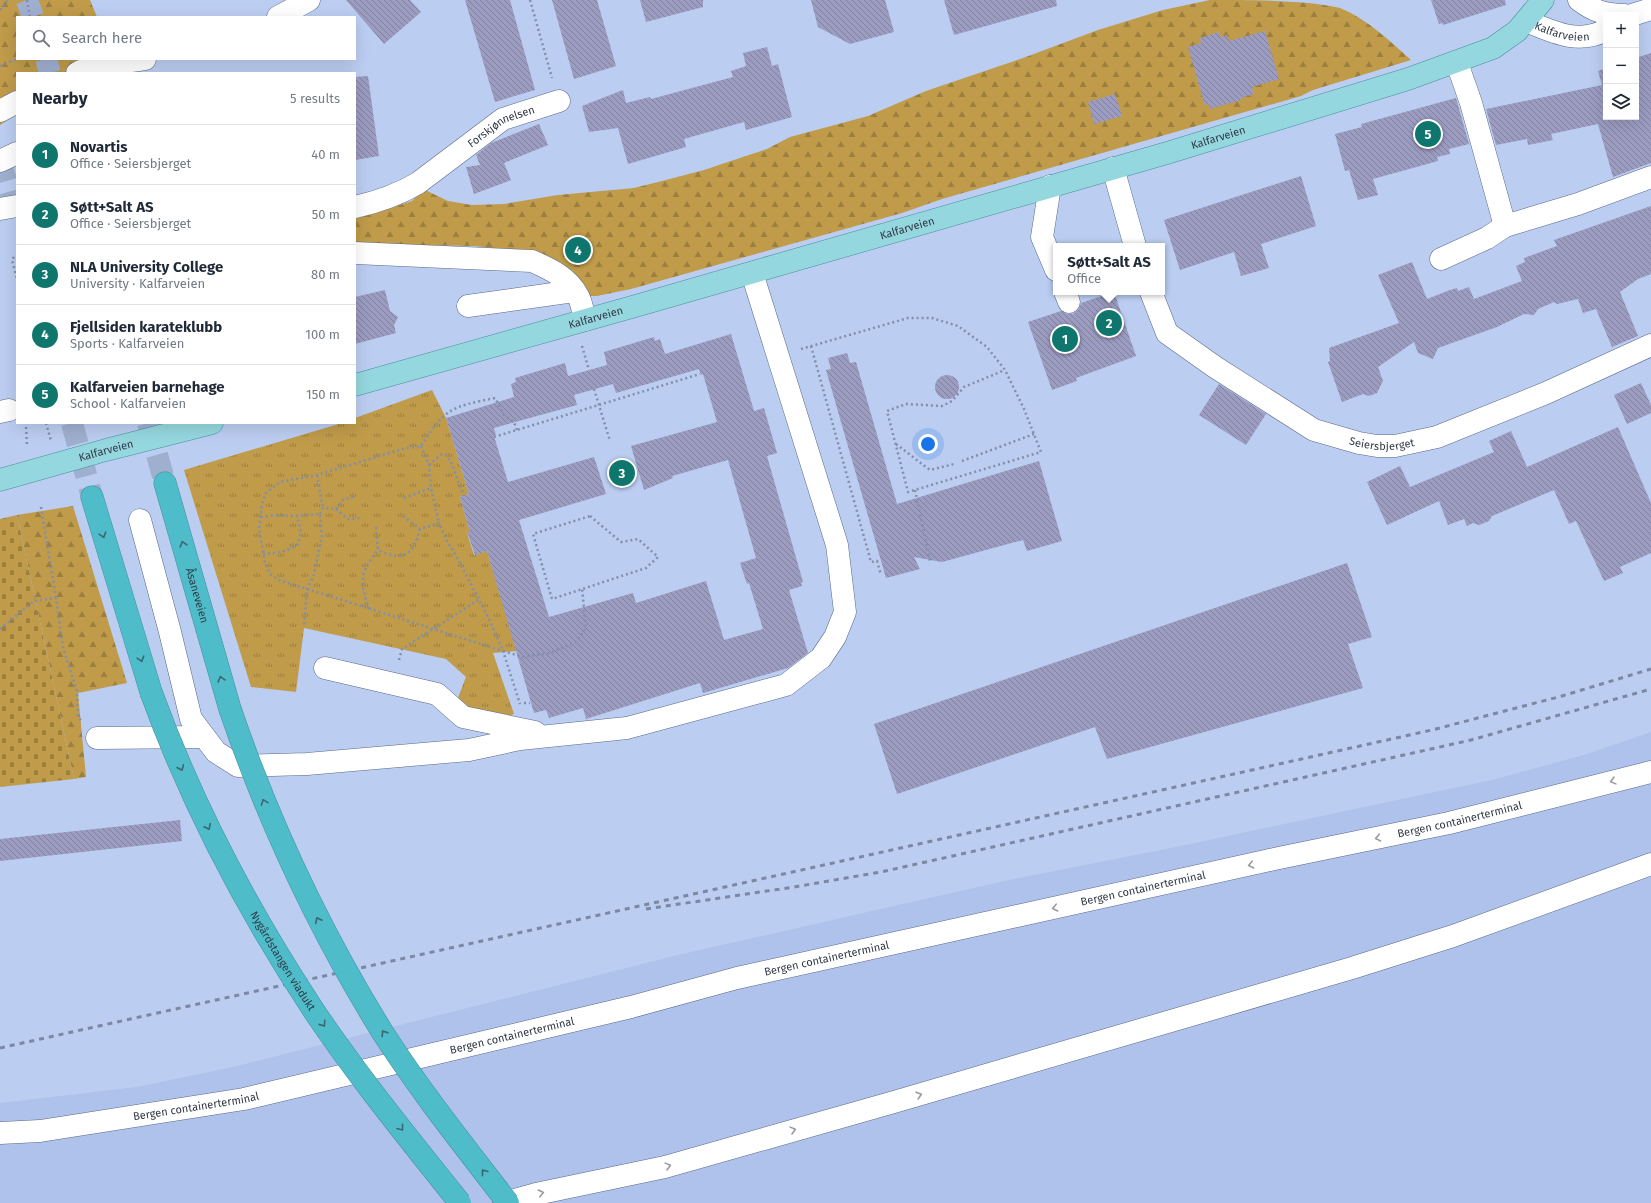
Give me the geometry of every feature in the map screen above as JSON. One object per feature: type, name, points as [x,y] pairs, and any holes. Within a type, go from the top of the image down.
[{"type":"highway","name":"Åsaneveien","points":[[165,482],[230,709],[250,767],[282,845],[327,937],[380,1027],[418,1084],[508,1203]]},
{"type":"highway","name":"Nygårdstangen viadukt","points":[[92,497],[151,692],[182,772],[229,869],[279,957],[348,1058],[460,1203]]},
{"type":"main road","points":[[1526,21],[1543,0]]},
{"type":"main road","name":"Kalfarveien","points":[[356,385],[752,273],[1213,139],[1457,63],[1493,48],[1517,31],[1526,21]]},
{"type":"main road","name":"Kalfarveien","points":[[0,480],[205,424]]},
{"type":"street","points":[[280,16],[308,0]]},
{"type":"street","points":[[1579,0],[1592,9],[1603,14]]},
{"type":"street","points":[[1639,13],[1651,9]]},
{"type":"street","name":"Kalfarveien","points":[[1526,21],[1570,37],[1585,37],[1597,35],[1603,32]]},
{"type":"street","points":[[79,72],[117,62],[136,60]]},
{"type":"street","points":[[1457,63],[1471,103],[1505,226]]},
{"type":"street","name":"Forskjønnelsen","points":[[356,207],[385,199],[412,187],[503,119],[559,101]]},
{"type":"street","points":[[0,111],[16,103]]},
{"type":"street","points":[[0,161],[16,153]]},
{"type":"street","points":[[1113,168],[1134,243]]},
{"type":"street","points":[[1441,259],[1487,238],[1505,226],[1578,204],[1651,177]]},
{"type":"street","points":[[1050,186],[1042,237],[1053,263]]},
{"type":"street","points":[[0,209],[16,206]]},
{"type":"street","points":[[356,253],[532,261],[557,273],[579,296],[585,320]]},
{"type":"street","points":[[140,520],[170,632],[191,719],[203,737],[216,752],[238,766],[307,764],[469,750],[520,739],[627,728],[786,686],[821,658],[835,637],[844,612],[836,545],[752,273]]},
{"type":"street","points":[[468,306],[574,291]]},
{"type":"street","name":"Seiersbjerget","points":[[1152,295],[1167,332],[1215,366],[1314,430],[1359,443],[1377,446],[1395,446],[1437,437],[1539,396],[1651,345]]},
{"type":"street","points":[[325,668],[437,694],[463,716],[530,732],[557,735]]},
{"type":"street","points":[[97,738],[203,737]]},
{"type":"street","name":"Bergen containerterminal","points":[[0,1133],[40,1131],[244,1099],[624,1008],[736,978],[1279,858],[1449,823],[1651,772]]},
{"type":"street","points":[[504,1203],[536,1194],[665,1167],[894,1102],[1352,968],[1453,936],[1651,864]]},
{"type":"path","points":[[0,10],[8,0]]},
{"type":"path","points":[[27,0],[30,16]]},
{"type":"path","points":[[530,0],[559,101]]},
{"type":"path","points":[[0,66],[16,59]]},
{"type":"path","points":[[14,257],[12,260],[16,275]]},
{"type":"path","points":[[778,356],[908,318],[932,318],[958,326],[987,347],[1005,370],[1041,452],[908,492],[887,411],[906,404],[942,406],[952,401],[964,387],[1005,370]]},
{"type":"path","points":[[581,344],[589,370]]},
{"type":"path","points":[[811,346],[871,562],[877,561],[881,575]]},
{"type":"path","points":[[494,437],[700,374]]},
{"type":"path","points":[[594,389],[610,441]]},
{"type":"path","points":[[421,446],[434,425],[447,411],[467,404],[495,398],[504,415],[514,422],[517,430]]},
{"type":"path","points":[[26,424],[27,451]]},
{"type":"path","points":[[46,424],[52,444]]},
{"type":"path","points":[[962,461],[1034,434]]},
{"type":"path","points":[[896,443],[930,470],[954,464]]},
{"type":"path","points":[[421,446],[429,465],[439,523],[448,543],[458,559],[489,619],[503,651],[530,732]]},
{"type":"path","points":[[421,446],[406,448],[317,475],[280,482],[266,493],[262,504],[259,529],[263,554],[270,574],[279,580],[523,657],[550,653],[576,642],[586,628],[582,588]]},
{"type":"path","points":[[429,465],[442,454],[446,455],[451,462],[464,496]]},
{"type":"path","points":[[304,628],[307,589],[313,578],[322,536],[320,514],[323,508],[317,475]]},
{"type":"path","points":[[404,498],[432,488]]},
{"type":"path","points":[[915,490],[930,560]]},
{"type":"path","points":[[336,509],[343,500],[354,496]]},
{"type":"path","points":[[41,507],[63,648],[77,691],[78,716],[90,736],[97,738]]},
{"type":"path","points":[[323,508],[336,509],[348,519],[361,518]]},
{"type":"path","points":[[261,517],[320,514]]},
{"type":"path","points":[[263,554],[284,552],[298,544],[301,532],[297,516]]},
{"type":"path","points":[[403,516],[420,529]]},
{"type":"path","points":[[590,516],[621,542],[638,539],[658,557],[646,568],[582,588],[552,599],[533,534],[590,516]]},
{"type":"path","points":[[420,529],[439,523]]},
{"type":"path","points":[[369,609],[362,589],[362,575],[367,563],[378,550],[376,527]]},
{"type":"path","points":[[378,550],[389,556],[399,557],[407,554],[414,548],[420,529]]},
{"type":"path","points":[[0,629],[34,601],[56,598]]},
{"type":"path","points":[[394,684],[402,649],[478,600]]},
{"type":"shaded area","points":[[1651,732],[1651,1203],[0,1203],[0,1103],[137,1087],[237,1066],[678,955],[1013,879],[1176,847],[1496,779],[1587,754]]},
{"type":"green space","points":[[0,0],[90,0],[97,16],[16,16],[16,60],[100,60],[82,72],[16,72],[16,115],[0,125]]},
{"type":"green space","points":[[1210,0],[1258,0],[1327,5],[1340,8],[1369,24],[1411,60],[1313,90],[1301,96],[942,199],[902,213],[631,289],[597,296],[589,296],[518,251],[474,246],[356,244],[356,219],[412,201],[423,189],[448,201],[472,205],[504,204],[558,195],[634,188],[704,170],[767,149],[790,137],[868,116],[926,91],[1023,58],[1098,30],[1163,10]]},
{"type":"green space","points":[[432,390],[446,418],[469,494],[460,497],[470,532],[467,533],[474,555],[487,551],[517,651],[493,653],[514,714],[502,718],[456,703],[466,677],[446,659],[304,628],[296,692],[251,687],[184,470],[339,424],[356,424],[356,418]]},
{"type":"green space","points":[[73,506],[127,683],[78,693],[86,777],[74,779],[17,515]]},
{"type":"green space","points":[[17,515],[74,779],[0,787],[0,519]]},
{"type":"building","points":[[346,0],[410,0],[421,12],[384,44]]},
{"type":"building","points":[[465,0],[510,0],[535,90],[495,102]]},
{"type":"building","points":[[552,0],[597,0],[616,66],[574,79]]},
{"type":"building","points":[[640,0],[703,0],[703,7],[646,22]]},
{"type":"building","points":[[811,0],[885,0],[894,32],[850,44],[818,27]]},
{"type":"building","points":[[944,0],[1056,0],[1057,6],[954,35]]},
{"type":"building","points":[[1431,0],[1505,0],[1506,5],[1443,25],[1442,23],[1439,24]]},
{"type":"building","points":[[1265,31],[1279,79],[1252,87],[1254,94],[1241,98],[1241,100],[1210,109],[1209,104],[1205,106],[1188,47],[1201,43],[1200,38],[1219,32],[1220,37],[1227,35],[1229,41]]},
{"type":"building","points":[[767,47],[772,66],[778,64],[792,117],[746,130],[744,122],[684,139],[686,147],[628,164],[618,128],[589,132],[582,106],[623,90],[626,103],[650,97],[651,99],[733,77],[731,71],[746,66],[743,53]]},
{"type":"building","points":[[1651,53],[1651,163],[1613,177],[1598,124],[1551,134],[1553,140],[1528,145],[1527,139],[1496,145],[1486,109],[1602,85],[1598,71],[1603,69],[1603,120],[1639,120],[1639,57]]},
{"type":"building","points":[[368,76],[379,156],[356,160],[356,77]]},
{"type":"building","points":[[1115,94],[1122,116],[1094,124],[1088,102]]},
{"type":"building","points":[[1456,98],[1469,144],[1449,149],[1450,154],[1437,157],[1438,161],[1373,179],[1378,195],[1358,200],[1349,170],[1345,171],[1335,134],[1362,127],[1361,124]]},
{"type":"building","points":[[539,124],[548,145],[504,163],[511,180],[474,194],[466,167],[480,165],[476,155],[491,143]]},
{"type":"building","points":[[1301,176],[1316,226],[1261,244],[1269,268],[1241,276],[1234,252],[1180,270],[1164,220]]},
{"type":"building","points":[[1651,206],[1651,274],[1638,279],[1620,292],[1638,336],[1612,347],[1596,309],[1583,313],[1578,299],[1557,304],[1554,302],[1538,309],[1534,315],[1524,314],[1497,327],[1438,348],[1433,359],[1418,353],[1414,342],[1378,367],[1383,381],[1377,393],[1369,396],[1363,394],[1342,402],[1328,362],[1330,361],[1329,348],[1399,323],[1378,275],[1412,262],[1427,299],[1457,288],[1458,291],[1469,287],[1474,299],[1522,281],[1516,266],[1525,262],[1524,258],[1557,246],[1554,240]]},
{"type":"building","points":[[385,290],[390,311],[398,317],[394,325],[396,333],[356,344],[356,297]]},
{"type":"building","points":[[1105,295],[1115,295],[1136,356],[1076,378],[1077,381],[1052,390],[1028,322],[1061,311],[1067,314],[1073,314],[1079,309],[1081,303]]},
{"type":"building","points":[[731,334],[754,411],[764,408],[777,453],[767,456],[803,582],[801,583],[802,586],[789,590],[808,653],[788,668],[703,693],[700,683],[586,719],[583,708],[549,718],[546,710],[534,713],[487,551],[475,555],[467,532],[470,532],[460,497],[469,494],[446,418],[514,397],[511,384],[516,382],[515,378],[565,363],[568,376],[607,365],[604,352],[654,337],[655,341],[660,339],[665,354]],"holes":[[[699,369],[701,375],[703,374],[717,422],[631,446],[644,490],[673,478],[672,476],[728,460],[756,558],[740,563],[747,584],[749,583],[763,629],[724,640],[706,581],[636,603],[633,593],[549,617],[519,520],[606,494],[594,457],[508,482],[494,436],[496,435],[494,428],[577,405],[574,395],[613,384],[616,393]]]},
{"type":"building","points":[[847,353],[850,363],[856,362],[897,504],[1039,461],[1062,541],[1027,551],[1023,540],[942,562],[914,557],[920,569],[886,578],[826,370],[831,369],[828,358]]},
{"type":"building","points":[[947,375],[952,376],[958,382],[958,392],[952,398],[947,399],[942,398],[936,392],[935,387],[936,382],[942,376]]},
{"type":"building","points":[[1641,383],[1651,405],[1651,413],[1627,424],[1614,395]]},
{"type":"building","points":[[1219,384],[1266,414],[1246,445],[1199,415]]},
{"type":"building","points":[[1618,427],[1651,503],[1651,553],[1620,567],[1623,573],[1604,581],[1576,521],[1569,524],[1554,490],[1492,516],[1489,521],[1479,525],[1473,523],[1467,526],[1464,519],[1448,525],[1439,501],[1387,525],[1367,482],[1400,466],[1410,487],[1494,452],[1489,441],[1511,431],[1527,467]]},
{"type":"building","points":[[1347,563],[1372,637],[1348,644],[1363,688],[1107,759],[1095,727],[897,794],[874,724]]},
{"type":"building","points":[[180,820],[182,841],[0,861],[0,839]]},
{"type":"tunnel","points":[[27,0],[33,16]]},
{"type":"tunnel","points":[[46,60],[50,72]]},
{"type":"tunnel","points":[[0,160],[16,216]]},
{"type":"tunnel","points":[[72,424],[92,497]]},
{"type":"tunnel","points":[[148,424],[165,483]]},
{"type":"railway","points":[[0,1048],[1432,730],[1562,696],[1651,669]]},
{"type":"railway","points":[[646,909],[794,887],[881,872],[1471,740],[1651,689]]},
{"type":"place","name":"Kalfarveien barnehage","points":[[1428,134]]},
{"type":"place","name":"Fjellsiden karateklubb","points":[[578,250]]},
{"type":"place","name":"Søtt+Salt AS","points":[[1109,323]]},
{"type":"place","name":"Novartis","points":[[1065,339]]},
{"type":"place","name":"NLA University College","points":[[622,473]]}]
